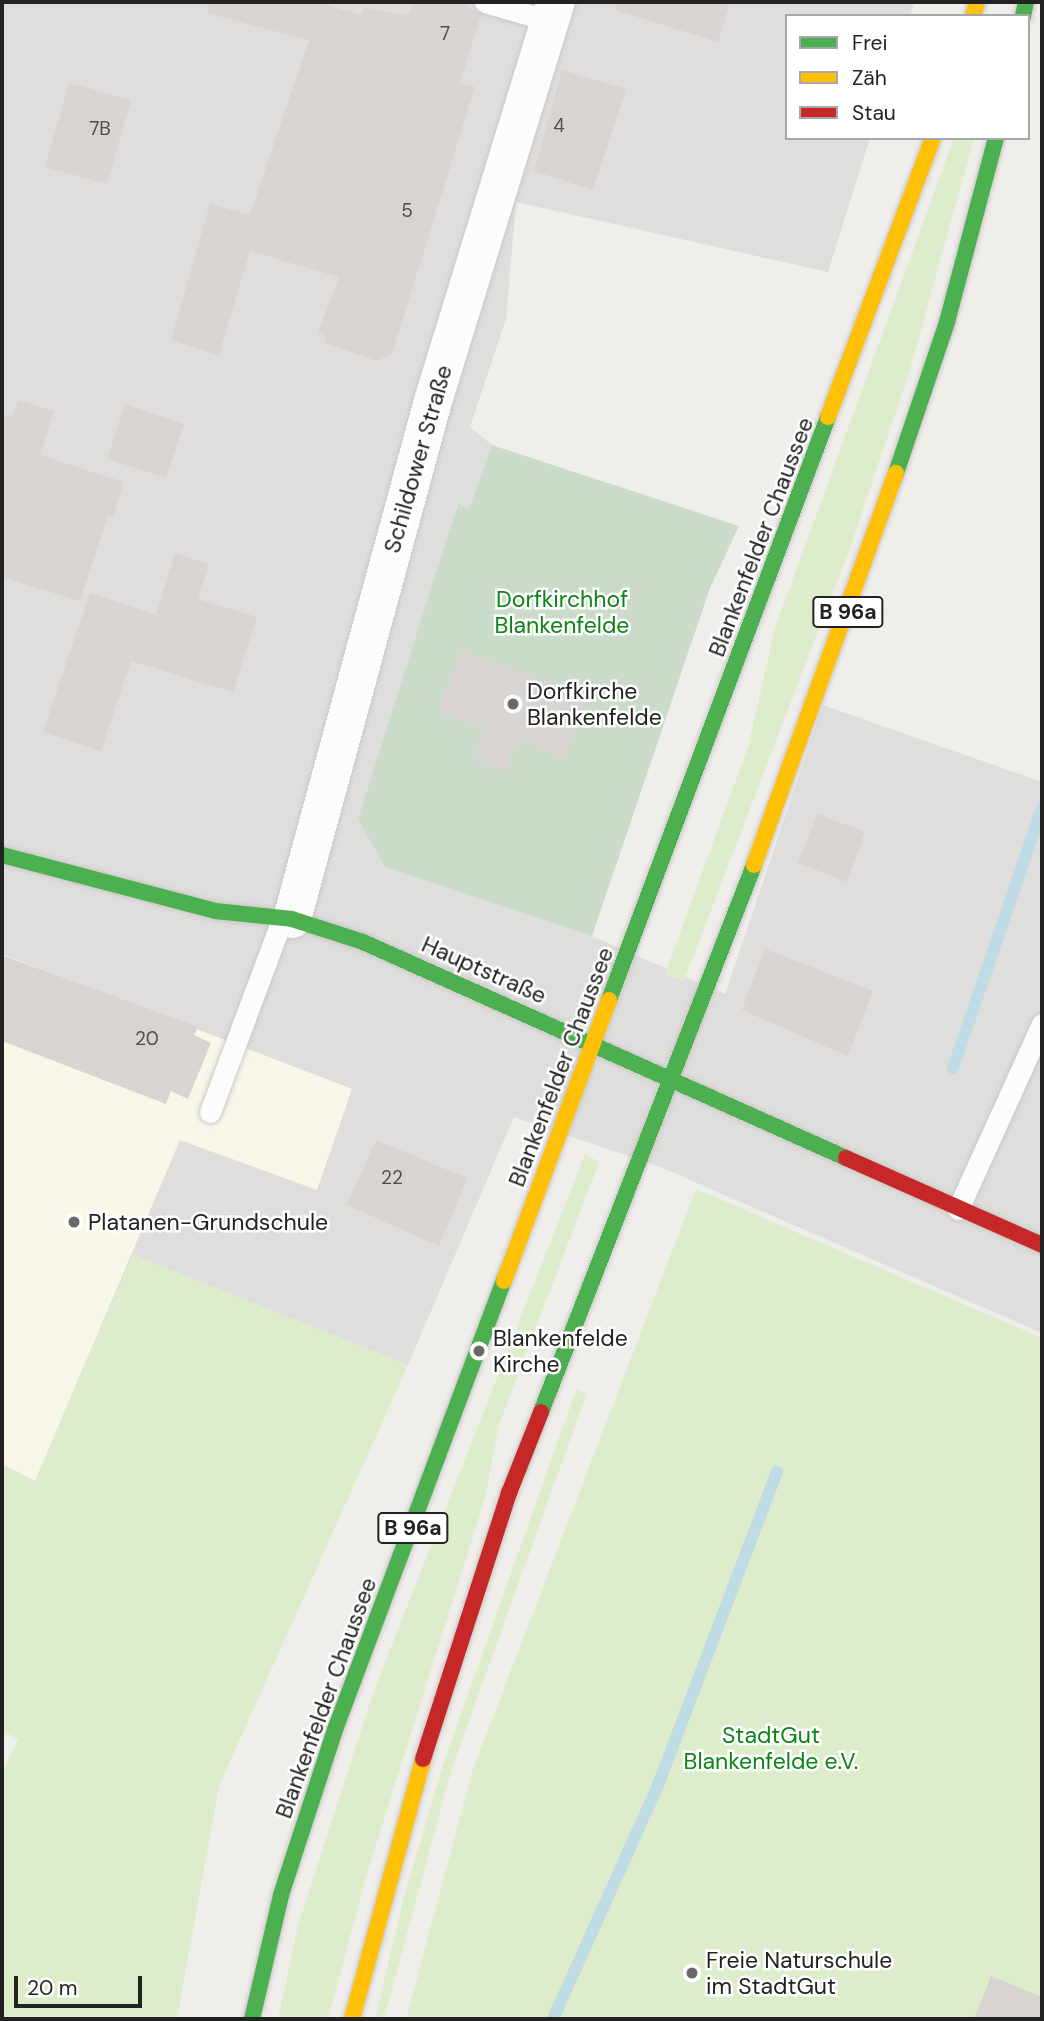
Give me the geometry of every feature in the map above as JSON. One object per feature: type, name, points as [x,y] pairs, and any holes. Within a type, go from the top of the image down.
[{"type":"main road","name":"Blankenfelder Chaussee","points":[[252,2019],[281,1895],[336,1727],[932,140]]},
{"type":"main road","name":"B 96a","points":[[352,2019],[425,1752],[509,1493],[674,1077],[843,627],[947,322],[995,140]]},
{"type":"main road","name":"Hauptstraße","points":[[2,855],[215,911],[287,918],[363,942],[674,1077],[958,1209],[1042,1245]]},
{"type":"street","name":"Schildower Straße","points":[[287,918],[433,401],[553,11]]},
{"type":"lane","points":[[485,2],[553,11]]},
{"type":"lane","points":[[210,1112],[287,918]]},
{"type":"lane","points":[[958,1209],[1042,1024]]},
{"type":"shaded area","points":[[2,2],[915,2],[911,14],[785,14],[785,140],[869,140],[828,272],[516,202],[506,319],[470,427],[492,445],[469,509],[457,505],[385,867],[592,936],[725,994],[823,705],[1042,782],[1042,1333],[660,1167],[514,1117],[408,1365],[133,1255],[35,1481],[2,1464]]},
{"type":"shaded area","name":"Platanen-Grundschule","points":[[2,954],[352,1089],[317,1190],[180,1140],[35,1481],[2,1464]]},
{"type":"green space","points":[[953,140],[973,140],[910,370],[853,540],[684,981],[665,974],[748,747],[775,628]]},
{"type":"green space","name":"Dorfkirchhof Blankenfelde","points":[[492,445],[739,526],[710,588],[592,936],[385,867],[358,819],[458,504],[469,509]]},
{"type":"green space","points":[[585,1154],[599,1162],[499,1425],[485,1498],[369,1867],[328,2019],[278,2019],[298,1926],[373,1693]]},
{"type":"green space","name":"StadtGut Blankenfelde e.V.","points":[[696,1189],[1042,1338],[1042,2019],[406,2019],[473,1769]]},
{"type":"green space","points":[[133,1255],[408,1365],[219,1786],[177,2019],[2,2019],[2,1773],[18,1739],[2,1731],[2,1464],[35,1481]]},
{"type":"green space","points":[[576,1390],[587,1393],[452,1768],[384,2019],[375,2019],[405,1893],[443,1765]]},
{"type":"building","points":[[209,2],[316,2],[361,15],[363,7],[408,16],[413,2],[460,2],[481,15],[460,83],[475,87],[392,354],[377,361],[324,343],[326,336],[318,333],[339,277],[250,251],[219,355],[171,340],[210,204],[250,215],[309,40],[207,13]]},
{"type":"building","points":[[617,2],[730,2],[718,42],[615,10]]},
{"type":"building","points":[[562,70],[626,89],[593,190],[534,171]]},
{"type":"building","points":[[69,83],[131,100],[107,184],[45,167]]},
{"type":"building","points":[[18,400],[54,411],[40,455],[124,482],[113,517],[108,515],[80,601],[2,577],[2,414],[12,417]]},
{"type":"building","points":[[125,404],[184,424],[166,478],[107,459]]},
{"type":"building","points":[[175,553],[209,564],[198,599],[257,617],[233,692],[131,661],[101,751],[43,732],[90,593],[156,615]]},
{"type":"building","name":"Dorfkirche Blankenfelde","points":[[461,650],[588,696],[565,758],[517,740],[506,772],[473,760],[484,729],[437,712]]},
{"type":"building","points":[[817,814],[865,832],[847,882],[798,863]]},
{"type":"building","points":[[765,949],[873,991],[848,1056],[742,1010]]},
{"type":"building","points":[[2,955],[198,1027],[194,1035],[211,1043],[188,1099],[171,1091],[166,1104],[2,1041]]},
{"type":"building","points":[[376,1140],[467,1178],[439,1246],[347,1205]]},
{"type":"building","points":[[991,1976],[1042,1997],[1042,2019],[974,2019]]},
{"type":"waterway","points":[[953,1068],[1042,808]]},
{"type":"waterway","points":[[553,2019],[658,1785],[777,1472]]},
{"type":"traffic: fast","points":[[1023,14],[1026,2]]},
{"type":"traffic: fast","points":[[896,473],[947,322],[995,140]]},
{"type":"traffic: fast","points":[[609,1000],[828,417]]},
{"type":"traffic: fast","points":[[2,855],[215,911],[292,919],[363,942],[846,1158]]},
{"type":"traffic: fast","points":[[541,1412],[754,865]]},
{"type":"traffic: fast","points":[[252,2019],[281,1895],[336,1727],[504,1281]]},
{"type":"traffic: slow","points":[[974,14],[977,2]]},
{"type":"traffic: slow","points":[[828,417],[932,140]]},
{"type":"traffic: slow","points":[[754,865],[896,473]]},
{"type":"traffic: slow","points":[[504,1281],[609,1000]]},
{"type":"traffic: slow","points":[[352,2019],[423,1759]]},
{"type":"traffic: jam","points":[[846,1158],[1042,1245]]},
{"type":"traffic: jam","points":[[423,1759],[509,1493],[541,1412]]},
{"type":"place","name":"Dorfkirche Blankenfelde","points":[[513,704]]},
{"type":"place","name":"Platanen-Grundschule","points":[[74,1222]]},
{"type":"place","name":"Blankenfelde Kirche","points":[[479,1351]]},
{"type":"place","name":"Freie Naturschule im StadtGut","points":[[692,1973]]}]
